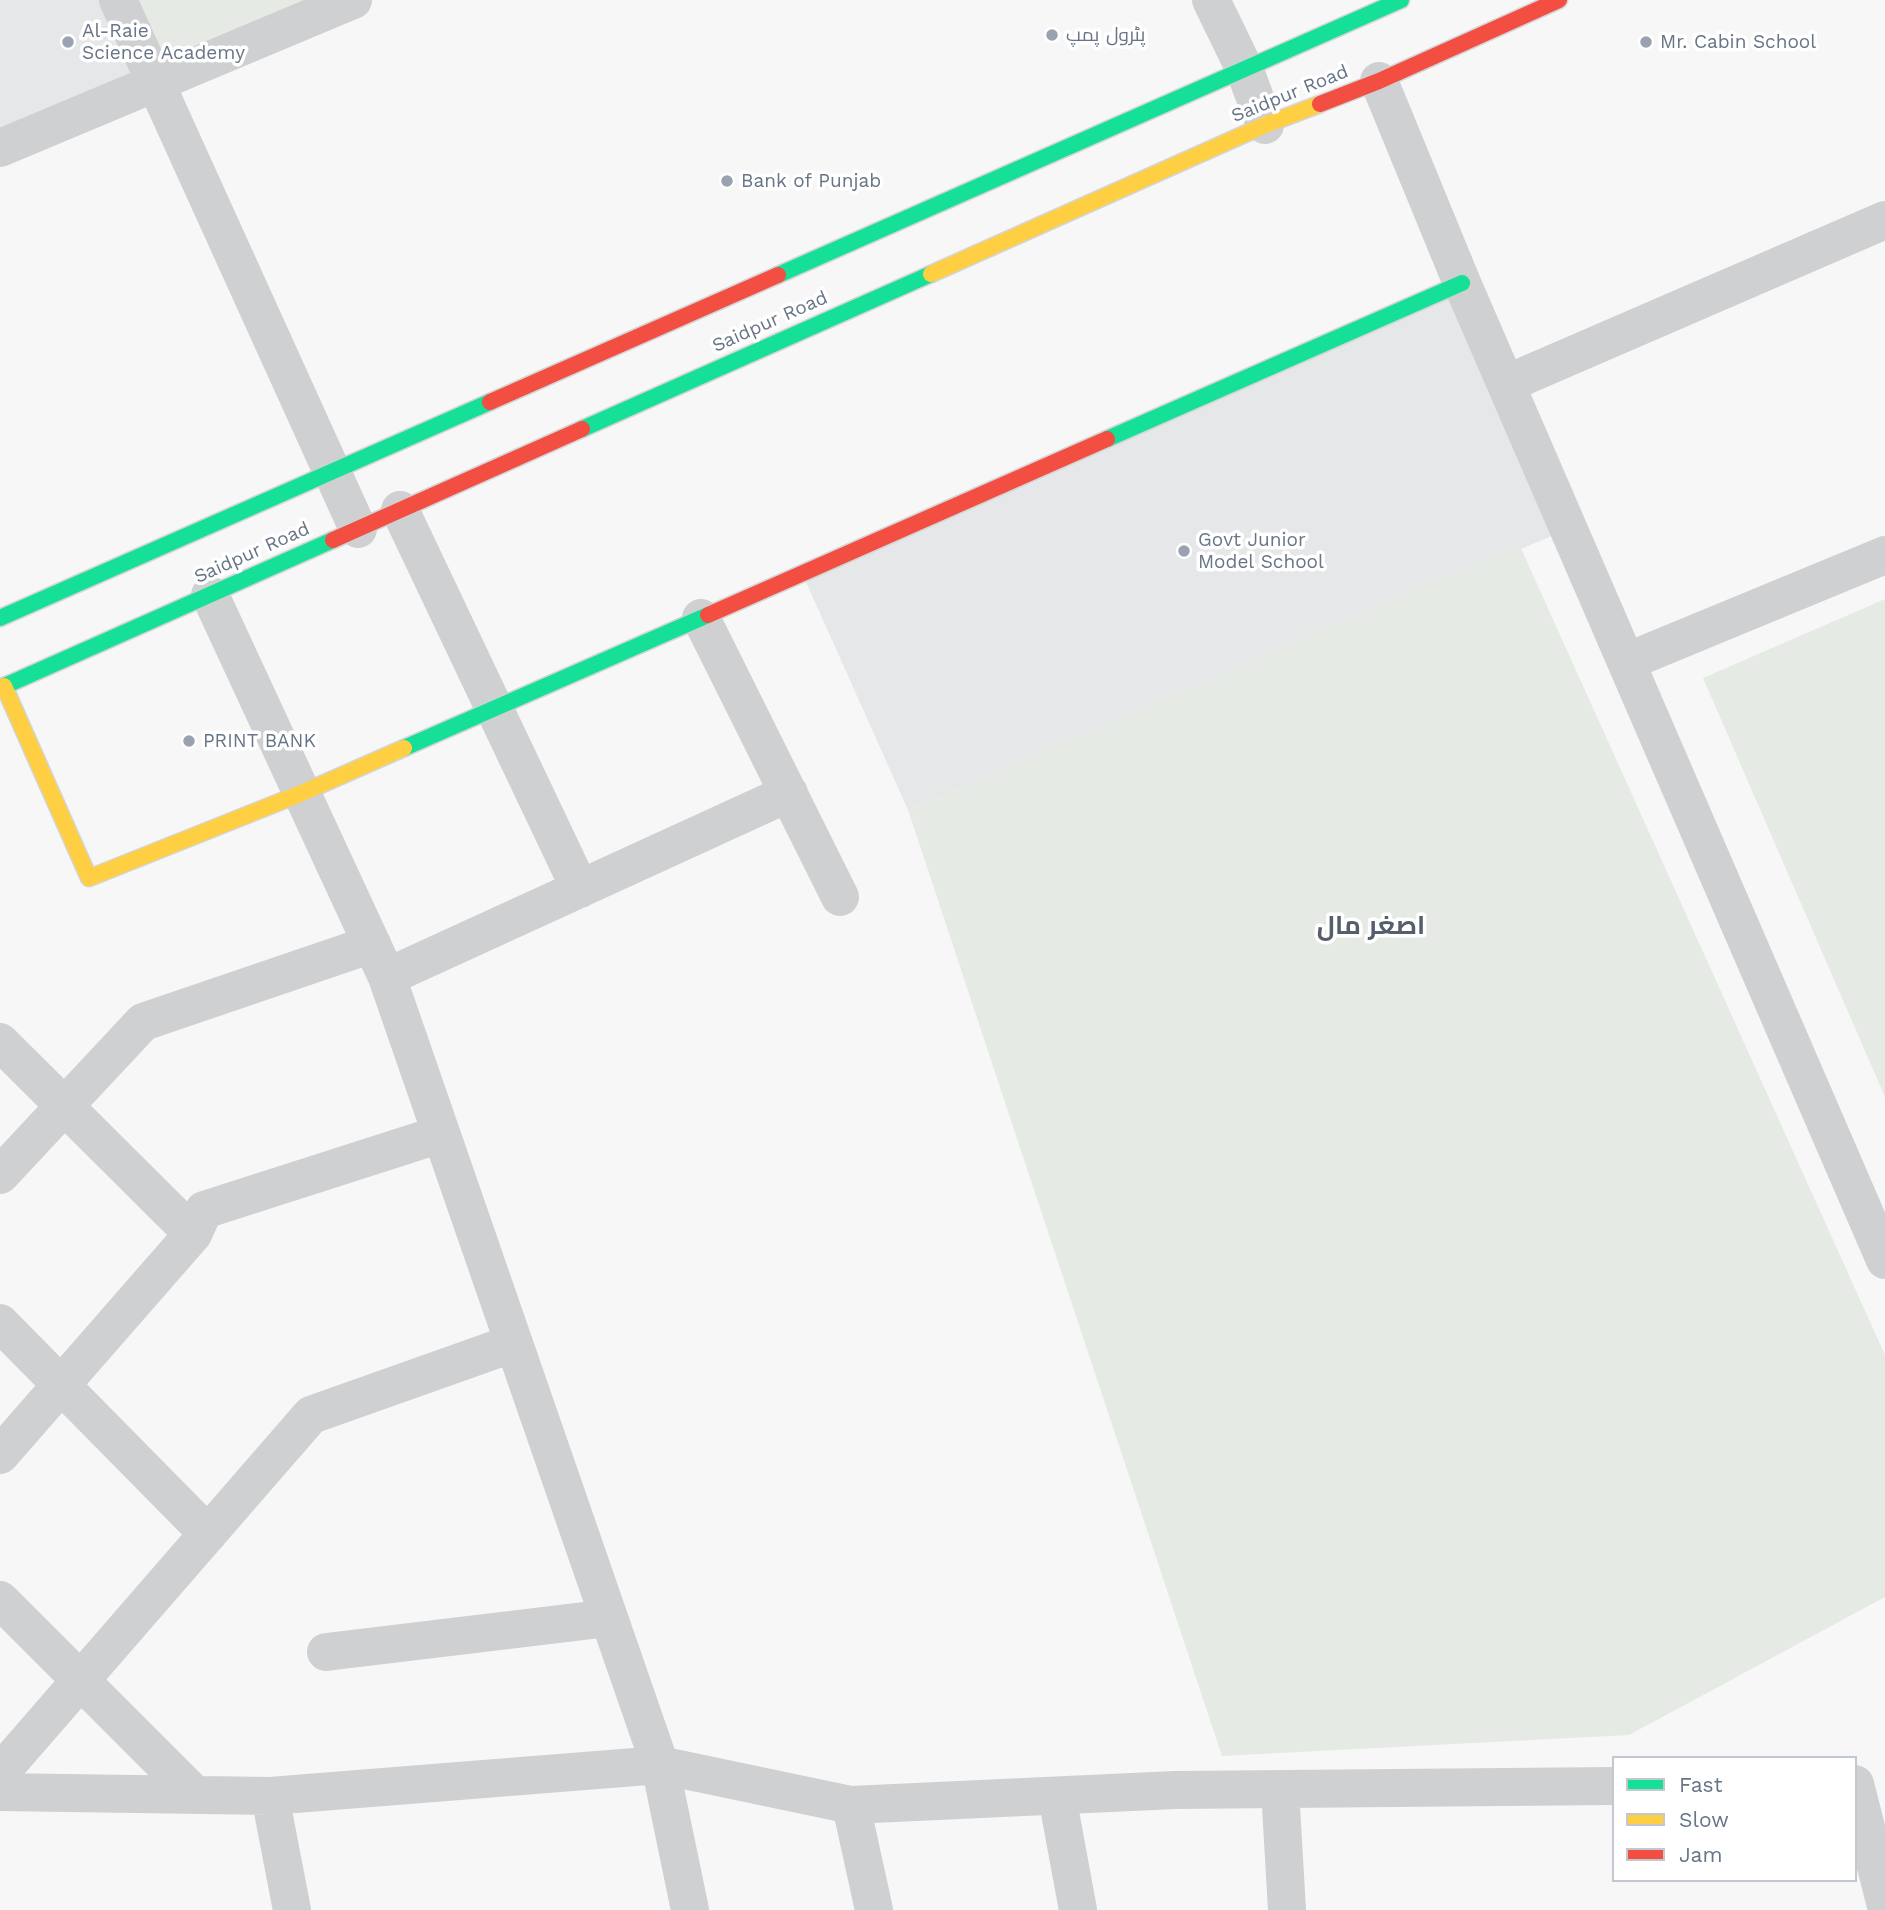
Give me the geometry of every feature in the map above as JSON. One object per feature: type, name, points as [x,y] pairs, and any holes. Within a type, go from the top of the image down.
[{"type":"main road","name":"Saidpur Road","points":[[0,618],[1401,0]]},
{"type":"main road","name":"Saidpur Road","points":[[2,687],[1265,125],[1379,81],[1559,0]]},
{"type":"main road","points":[[2,687],[89,878],[302,793],[1462,283]]},
{"type":"street","points":[[118,0],[358,529]]},
{"type":"street","points":[[0,148],[353,0]]},
{"type":"street","points":[[1211,0],[1244,68],[1265,125]]},
{"type":"street","points":[[1379,81],[1462,283],[1885,1260]]},
{"type":"street","points":[[1506,384],[1885,220]]},
{"type":"street","points":[[400,510],[580,888]]},
{"type":"street","points":[[1626,662],[1885,555]]},
{"type":"street","points":[[210,595],[379,960],[660,1765],[690,1910]]},
{"type":"street","points":[[701,618],[840,897]]},
{"type":"street","points":[[0,1175],[143,1022],[379,960],[580,888],[789,793]]},
{"type":"street","points":[[0,1042],[193,1234]]},
{"type":"street","points":[[0,1455],[193,1234],[204,1210],[441,1134]]},
{"type":"street","points":[[0,1323],[208,1534]]},
{"type":"street","points":[[0,1773],[312,1415],[514,1343]]},
{"type":"street","points":[[0,1600],[195,1795]]},
{"type":"street","points":[[326,1652],[609,1618]]},
{"type":"street","points":[[0,1792],[270,1796],[660,1765],[851,1805],[1280,1789],[1612,1786]]},
{"type":"street","points":[[1857,1784],[1885,1784]]},
{"type":"street","points":[[1280,1789],[1287,1910]]},
{"type":"street","points":[[1857,1792],[1885,1902]]},
{"type":"street","points":[[270,1796],[292,1910]]},
{"type":"street","points":[[1057,1796],[1078,1910]]},
{"type":"street","points":[[851,1805],[874,1910]]},
{"type":"shaded area","name":"Al-Raie Science Academy","points":[[0,0],[118,0],[155,83],[0,145]]},
{"type":"shaded area","points":[[118,0],[353,0],[155,83]]},
{"type":"shaded area","name":"Govt Junior Model School","points":[[1462,283],[1568,529],[908,810],[802,573]]},
{"type":"shaded area","points":[[1519,544],[1885,1355],[1885,1597],[1629,1735],[1222,1756],[908,810]]},
{"type":"shaded area","points":[[1885,599],[1885,1097],[1703,678]]},
{"type":"traffic: fast","points":[[778,275],[1401,0]]},
{"type":"traffic: fast","points":[[582,429],[931,274]]},
{"type":"traffic: fast","points":[[1107,439],[1462,283]]},
{"type":"traffic: fast","points":[[0,618],[490,402]]},
{"type":"traffic: fast","points":[[0,688],[333,540]]},
{"type":"traffic: fast","points":[[404,748],[708,615]]},
{"type":"traffic: slow","points":[[931,274],[1265,125],[1320,104]]},
{"type":"traffic: slow","points":[[4,686],[89,878],[302,793],[404,748]]},
{"type":"traffic: jam","points":[[1320,104],[1379,81],[1559,0]]},
{"type":"traffic: jam","points":[[490,402],[778,275]]},
{"type":"traffic: jam","points":[[333,540],[582,429]]},
{"type":"traffic: jam","points":[[708,615],[1107,439]]},
{"type":"place","name":"پٹرول پمپ","points":[[1052,35]]},
{"type":"place","name":"Al-Raie Science Academy","points":[[68,42]]},
{"type":"place","name":"Mr. Cabin School","points":[[1646,42]]},
{"type":"place","name":"Bank of Punjab","points":[[727,181]]},
{"type":"place","name":"Govt Junior Model School","points":[[1184,551]]},
{"type":"place","name":"PRINT BANK","points":[[189,741]]},
{"type":"district","name":"اصغر مال","points":[[1371,926]]}]
